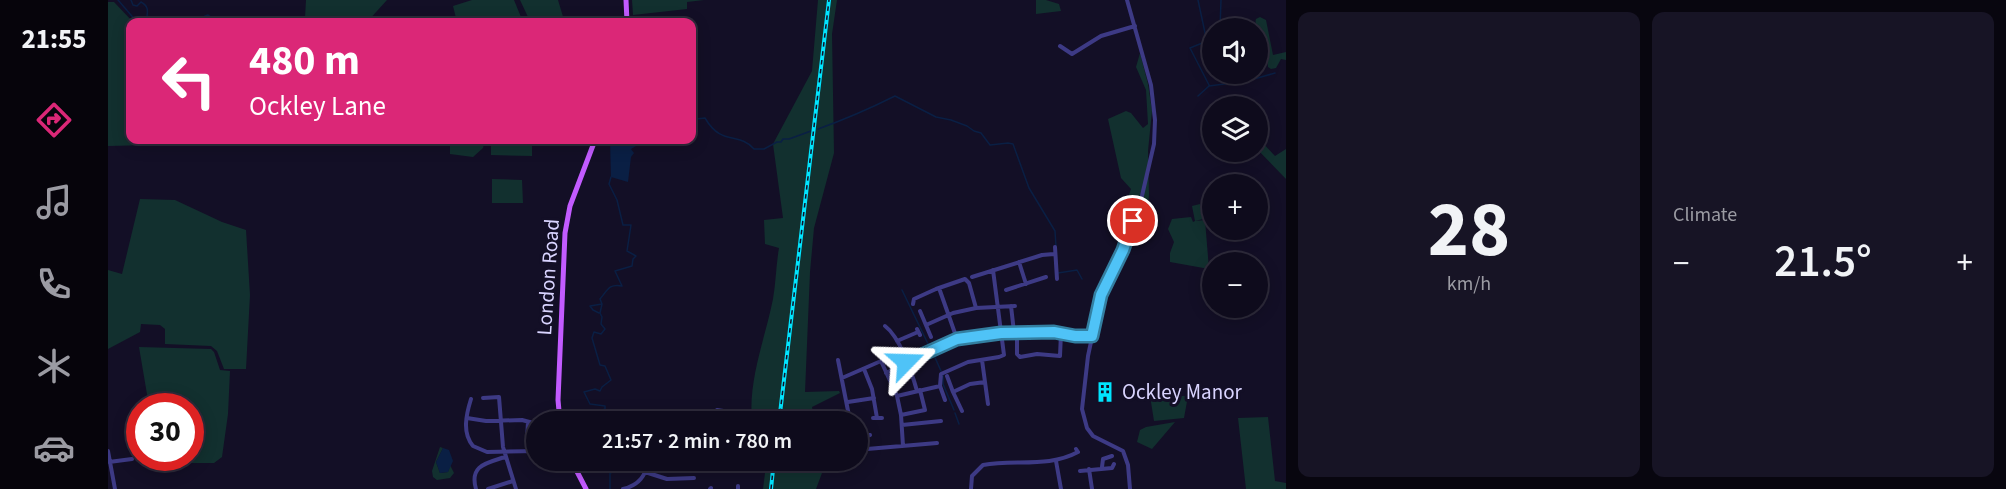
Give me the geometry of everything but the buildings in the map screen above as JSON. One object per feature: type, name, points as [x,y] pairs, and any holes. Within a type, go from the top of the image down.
[{"type":"main road","points":[[626,0],[627,18]]},
{"type":"main road","name":"London Road","points":[[559,411],[558,391],[567,219],[594,144]]},
{"type":"main road","points":[[577,471],[586,489]]},
{"type":"street","points":[[1127,0],[1151,85],[1155,120],[1154,144],[1141,200],[1123,250],[1101,295],[1082,400],[1087,428],[1096,439],[1123,451],[1128,465],[1130,489]]},
{"type":"street","points":[[1060,46],[1072,54],[1101,36],[1135,27]]},
{"type":"street","points":[[1055,248],[1057,279]]},
{"type":"street","points":[[972,277],[1042,255],[1054,254]]},
{"type":"street","points":[[1019,262],[1026,284]]},
{"type":"street","points":[[945,400],[940,386],[941,374],[968,362],[1004,355],[998,307],[990,271]]},
{"type":"street","points":[[1006,290],[1046,277]]},
{"type":"street","points":[[913,304],[913,301],[919,297],[939,288],[967,280],[976,308]]},
{"type":"street","points":[[939,288],[957,339]]},
{"type":"street","points":[[926,325],[948,314],[976,308],[1013,306],[1017,354],[1020,357],[1037,354],[1059,356],[1061,333]]},
{"type":"street","points":[[920,310],[931,337]]},
{"type":"street","points":[[885,326],[897,341],[925,410],[901,415]]},
{"type":"street","points":[[897,341],[918,332]]},
{"type":"street","points":[[886,373],[957,339],[1016,332],[1092,336]]},
{"type":"street","points":[[838,360],[849,411]]},
{"type":"street","points":[[982,360],[988,404]]},
{"type":"street","points":[[842,378],[881,361],[897,396],[903,446]]},
{"type":"street","points":[[864,369],[872,389],[877,418]]},
{"type":"street","points":[[947,376],[962,411]]},
{"type":"street","points":[[953,392],[970,384],[985,382]]},
{"type":"street","points":[[897,396],[940,386]]},
{"type":"street","points":[[483,398],[499,397],[505,455],[516,489]]},
{"type":"street","points":[[848,402],[874,398]]},
{"type":"street","points":[[471,399],[467,418],[467,437],[472,446],[483,451],[505,455]]},
{"type":"street","points":[[467,418],[486,421],[526,421]]},
{"type":"street","points":[[902,425],[938,423]]},
{"type":"street","points":[[868,447],[937,443]]},
{"type":"street","points":[[108,451],[115,489]]},
{"type":"street","points":[[476,489],[474,480],[478,468],[483,464],[505,455],[526,452]]},
{"type":"street","points":[[971,489],[972,476],[983,465],[1056,461],[1077,452]]},
{"type":"street","points":[[1102,467],[1103,459],[1112,456]]},
{"type":"street","points":[[109,462],[126,460]]},
{"type":"street","points":[[1056,461],[1061,489]]},
{"type":"street","points":[[1080,471],[1102,467],[1112,468],[1114,464]]},
{"type":"street","points":[[1089,470],[1092,489]]},
{"type":"street","points":[[623,489],[636,485],[645,472],[667,479],[694,478]]},
{"type":"street","points":[[488,489],[513,480]]},
{"type":"green space","points":[[306,0],[387,0],[371,18],[305,18]]},
{"type":"green space","points":[[472,0],[514,0],[521,18],[456,18],[453,6]]},
{"type":"green space","points":[[520,0],[558,0],[563,18],[531,18],[528,17]]},
{"type":"green space","points":[[632,0],[704,0],[687,2],[687,9],[633,15]]},
{"type":"green space","points":[[818,0],[837,0],[832,34],[834,153],[814,228],[805,392],[839,391],[840,393],[812,407],[813,411],[751,411],[751,406],[755,375],[773,299],[779,248],[765,244],[764,220],[783,218],[773,144],[812,71]]},
{"type":"green space","points":[[1036,0],[1059,4],[1061,11],[1036,14]]},
{"type":"green space","points":[[108,2],[114,2],[129,18],[126,18],[126,144],[193,144],[108,146]]},
{"type":"green space","points":[[1268,30],[1273,55],[1286,52],[1286,60],[1281,59],[1276,68],[1268,67]]},
{"type":"green space","points":[[1140,53],[1152,111],[1148,151],[1149,195],[1146,224],[1139,235],[1131,241],[1116,272],[1126,245],[1123,236],[1130,221],[1122,215],[1131,189],[1121,178],[1108,119],[1126,111],[1131,113],[1143,128],[1148,124],[1146,90],[1136,67]]},
{"type":"green space","points":[[339,144],[384,144],[384,146]]},
{"type":"green space","points":[[450,144],[484,144],[483,148],[473,157],[450,154]]},
{"type":"green space","points":[[491,144],[532,144],[532,156],[491,155]]},
{"type":"green space","points":[[1268,149],[1275,156],[1286,149],[1286,179],[1268,160]]},
{"type":"green space","points":[[492,179],[522,180],[523,203],[492,203]]},
{"type":"green space","points":[[140,199],[175,200],[222,222],[246,230],[250,295],[246,369],[224,369],[217,351],[211,346],[165,344],[165,329],[160,325],[141,324],[140,332],[108,349],[108,270],[122,274]]},
{"type":"green space","points":[[1200,204],[1202,219],[1195,221],[1192,206]]},
{"type":"green space","points":[[1191,217],[1193,222],[1202,220],[1202,240],[1207,240],[1208,252],[1202,252],[1202,268],[1170,262],[1174,242],[1168,229],[1172,219]]},
{"type":"green space","points":[[139,347],[211,349],[220,370],[230,371],[228,414],[222,457],[214,463],[204,463],[204,393],[147,393]]},
{"type":"green space","points":[[1188,396],[1184,418],[1154,421],[1151,402],[1153,399]]},
{"type":"green space","points":[[1268,417],[1275,481],[1286,483],[1286,489],[1246,489],[1238,418]]},
{"type":"green space","points":[[1175,422],[1152,449],[1137,442],[1140,430]]},
{"type":"green space","points":[[440,447],[443,448],[436,462],[440,473],[448,472],[450,465],[454,473],[450,478],[437,480],[433,477],[432,471]]},
{"type":"green space","points":[[765,471],[823,471],[816,489],[763,489]]},
{"type":"water","points":[[610,144],[639,144],[631,149],[634,153],[631,157],[628,182],[611,177]]},
{"type":"water","points":[[443,448],[449,450],[453,461],[448,472],[440,473],[436,462]]},
{"type":"waterway","points":[[118,0],[134,18]]},
{"type":"waterway","points":[[131,0],[133,5],[137,6],[141,2],[147,8],[147,16],[151,18]]},
{"type":"waterway","points":[[1198,0],[1202,19]]},
{"type":"waterway","points":[[1220,18],[1221,0]]},
{"type":"waterway","points":[[204,18],[208,15],[211,18]]},
{"type":"waterway","points":[[1202,43],[1190,48],[1202,71]]},
{"type":"waterway","points":[[1198,96],[1209,86],[1247,81],[1275,73]]},
{"type":"waterway","points":[[818,129],[895,96],[936,117],[951,120],[981,133],[990,145],[1013,144],[1029,188],[1055,231],[1056,247]]},
{"type":"waterway","points":[[696,119],[705,118],[718,133],[742,141],[754,149],[764,149],[783,139],[811,131]]},
{"type":"waterway","points":[[600,411],[605,409],[605,406],[590,404],[584,392],[595,389],[600,391],[611,380],[605,366],[600,365],[592,338],[594,332],[601,334],[605,329],[601,324],[600,299],[611,287],[622,286],[615,271],[632,266],[636,256],[627,251],[631,225],[623,225],[617,200],[609,184],[611,177]]},
{"type":"waterway","points":[[1058,273],[1077,270],[1082,279]]},
{"type":"waterway","points":[[902,290],[930,348]]},
{"type":"waterway","points":[[599,313],[590,306],[602,304]]},
{"type":"waterway","points":[[933,353],[941,371]]},
{"type":"waterway","points":[[943,374],[943,384],[954,410]]},
{"type":"waterway","points":[[955,413],[959,424]]},
{"type":"waterway","points":[[610,489],[610,473],[616,471]]},
{"type":"railway","points":[[780,411],[829,0]]},
{"type":"railway","points":[[771,489],[773,471]]},
{"type":"place","name":"Ockley Manor","points":[[1105,392]]},
{"type":"route","points":[[906,362],[957,339],[1014,332],[1054,332],[1092,336],[1101,295],[1123,250],[1133,221]]}]
